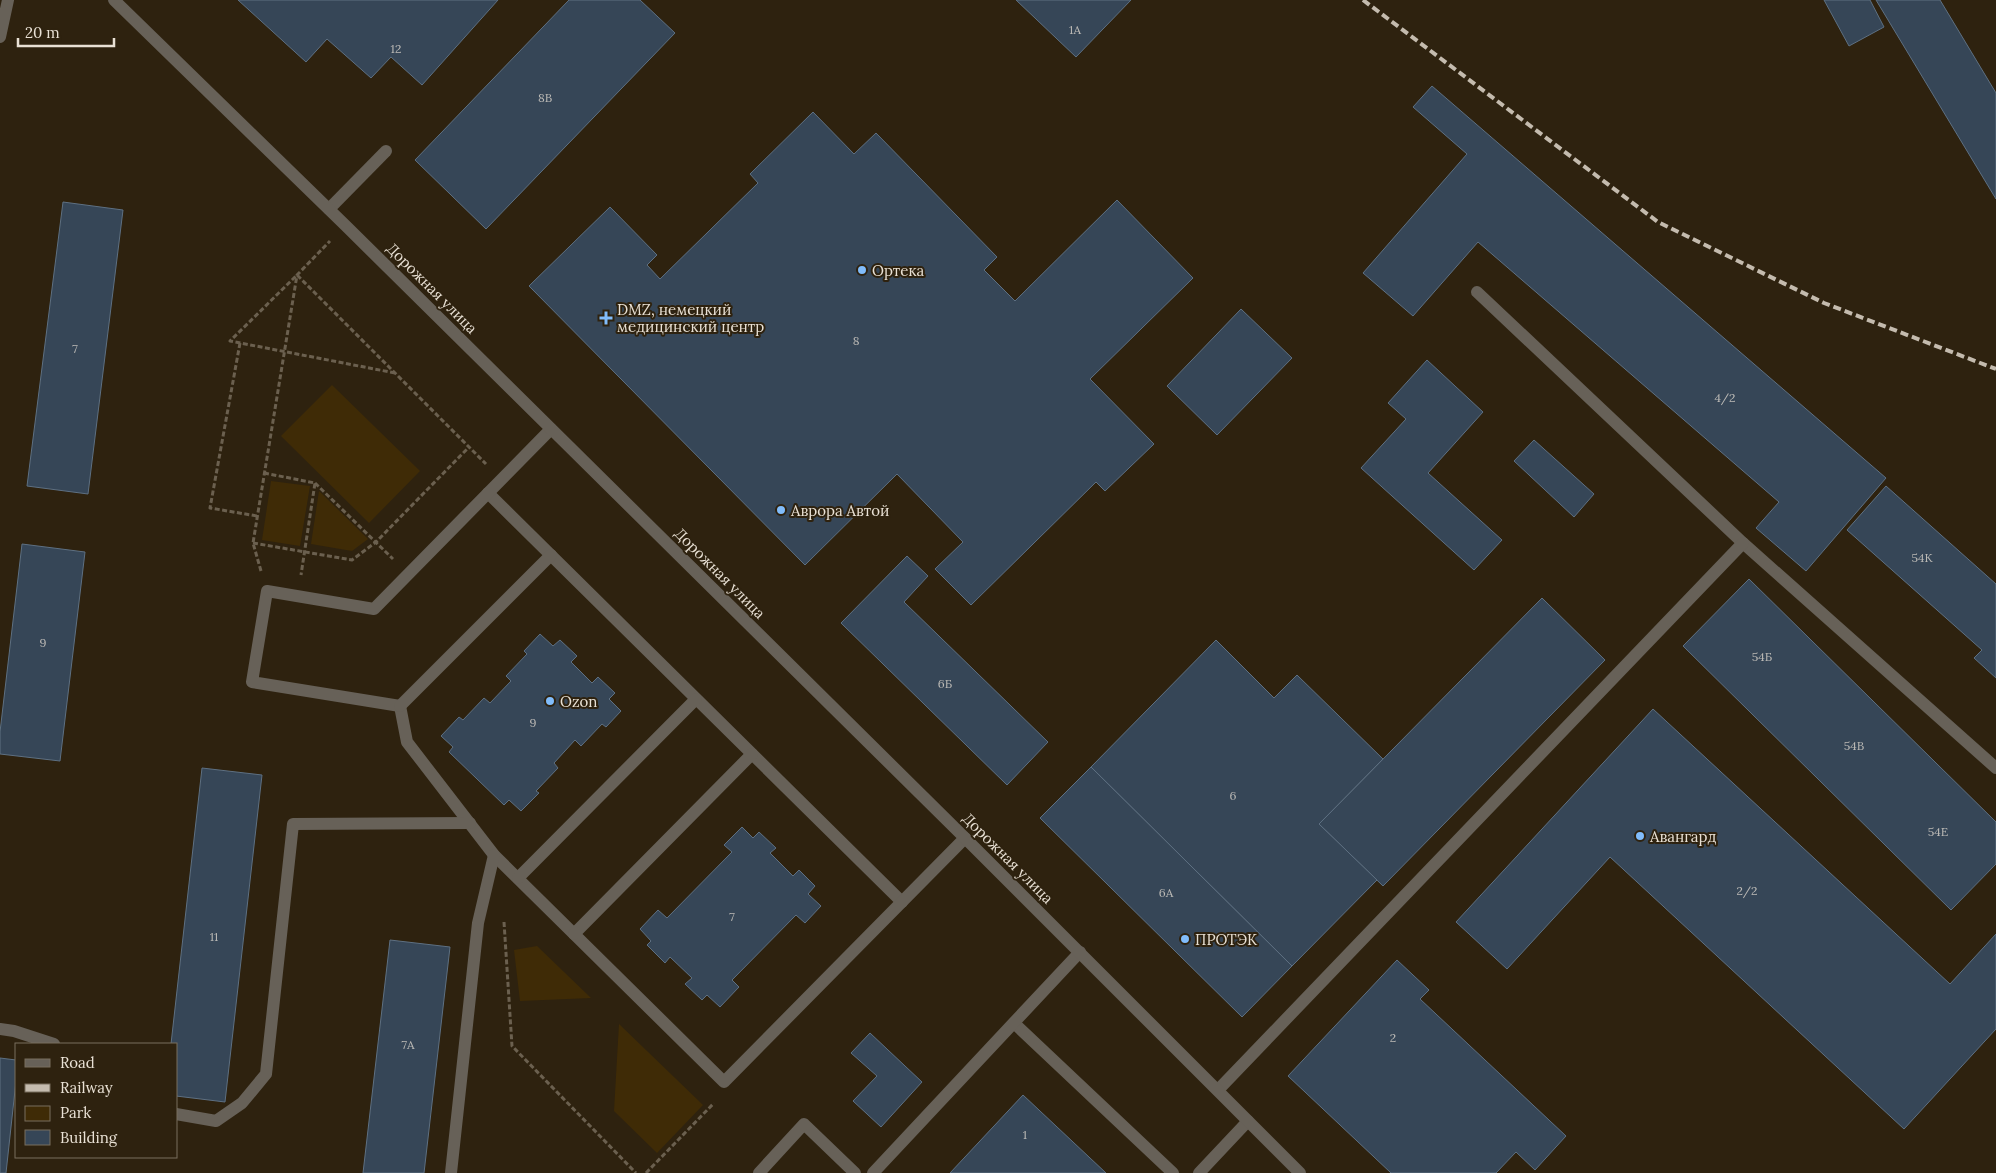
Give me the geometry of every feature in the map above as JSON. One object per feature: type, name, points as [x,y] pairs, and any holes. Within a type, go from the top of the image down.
[{"type":"street","points":[[0,37],[8,0]]},
{"type":"street","name":"Дорожная улица","points":[[114,0],[329,209],[965,838],[1300,1173]]},
{"type":"street","points":[[329,209],[386,151]]},
{"type":"street","points":[[1477,292],[1743,543],[1996,768]]},
{"type":"street","points":[[400,706],[252,682],[267,591],[374,609],[551,429]]},
{"type":"street","points":[[488,493],[902,902]]},
{"type":"street","points":[[1218,1090],[1743,543]]},
{"type":"street","points":[[400,706],[550,555]]},
{"type":"street","points":[[518,878],[696,699]]},
{"type":"street","points":[[400,706],[406,742],[494,855],[724,1082],[965,838]]},
{"type":"street","points":[[574,934],[752,754]]},
{"type":"street","points":[[178,1114],[216,1121],[242,1103],[266,1074],[293,824],[470,823]]},
{"type":"street","points":[[451,1173],[478,922],[494,855]]},
{"type":"street","points":[[873,1173],[1080,952]]},
{"type":"street","points":[[1014,1023],[1173,1173]]},
{"type":"street","points":[[0,1029],[14,1031],[51,1043]]},
{"type":"street","points":[[1199,1173],[1248,1121]]},
{"type":"street","points":[[759,1173],[804,1124],[855,1173]]},
{"type":"path","points":[[345,225],[297,276],[230,341],[395,373]]},
{"type":"path","points":[[267,591],[253,543],[297,276]]},
{"type":"path","points":[[297,276],[502,480]]},
{"type":"path","points":[[240,343],[210,508],[257,516]]},
{"type":"path","points":[[253,543],[352,560],[376,542],[469,447]]},
{"type":"path","points":[[264,474],[315,483],[408,574]]},
{"type":"path","points":[[298,596],[315,483]]},
{"type":"path","points":[[504,922],[512,1046],[636,1173]]},
{"type":"path","points":[[646,1173],[714,1104],[724,1082]]},
{"type":"green space","points":[[332,385],[420,471],[369,523],[281,436]]},
{"type":"green space","points":[[271,481],[310,486],[300,546],[262,540]]},
{"type":"green space","points":[[319,491],[368,539],[352,551],[311,544]]},
{"type":"green space","points":[[537,946],[591,998],[520,1001],[514,950]]},
{"type":"green space","points":[[619,1024],[703,1105],[657,1153],[614,1111]]},
{"type":"building","points":[[238,0],[498,0],[422,85],[391,57],[371,78],[327,39],[306,62]]},
{"type":"building","points":[[569,0],[640,0],[675,33],[486,229],[415,160]]},
{"type":"building","points":[[1016,0],[1131,0],[1076,57]]},
{"type":"building","points":[[1824,0],[1870,0],[1884,27],[1849,46]]},
{"type":"building","points":[[1876,0],[1940,0],[1996,93],[1996,199]]},
{"type":"building","points":[[1432,86],[1886,478],[1806,571],[1756,528],[1779,502],[1478,242],[1413,316],[1363,273],[1467,154],[1413,107]]},
{"type":"building","points":[[813,112],[854,154],[876,133],[997,257],[984,270],[1015,301],[1117,200],[1193,278],[1090,379],[1154,444],[1105,491],[1096,482],[971,605],[935,569],[963,542],[897,474],[805,565],[529,286],[610,207],[657,255],[647,265],[660,279],[758,183],[750,174]]},
{"type":"building","points":[[63,202],[123,210],[88,494],[27,486]]},
{"type":"building","points":[[1241,309],[1292,358],[1217,435],[1167,386]]},
{"type":"building","points":[[1427,360],[1483,412],[1428,473],[1502,540],[1474,570],[1361,468],[1406,419],[1388,403]]},
{"type":"building","points":[[1534,440],[1594,494],[1574,517],[1514,461]]},
{"type":"building","points":[[1886,486],[1996,584],[1996,678],[1974,658],[1982,650],[1847,530]]},
{"type":"building","points":[[22,544],[85,552],[60,761],[0,754],[0,732]]},
{"type":"building","points":[[907,556],[928,576],[904,602],[1048,742],[1007,785],[841,623]]},
{"type":"building","points":[[1749,579],[1996,822],[1996,864],[1951,910],[1683,646]]},
{"type":"building","points":[[1542,598],[1605,660],[1383,886],[1319,824]]},
{"type":"building","points":[[540,634],[553,646],[560,640],[577,656],[571,662],[592,683],[598,677],[615,693],[609,699],[621,711],[606,727],[602,724],[581,746],[575,740],[554,763],[558,768],[536,791],[539,793],[521,811],[509,800],[504,805],[449,752],[453,747],[441,736],[459,717],[463,720],[484,698],[490,703],[511,681],[506,676],[527,654],[524,651]]},
{"type":"building","points":[[1216,640],[1274,698],[1297,675],[1383,759],[1319,824],[1377,880],[1292,966],[1091,767]]},
{"type":"building","points":[[1653,709],[1950,984],[1996,934],[1996,1029],[1904,1129],[1610,857],[1507,969],[1456,922]]},
{"type":"building","points":[[1091,767],[1292,966],[1242,1017],[1040,818]]},
{"type":"building","points":[[202,768],[262,775],[225,1102],[178,1096],[178,1043],[171,1043]]},
{"type":"building","points":[[742,827],[753,838],[759,832],[776,848],[770,853],[793,876],[799,870],[815,886],[808,894],[821,906],[805,923],[796,915],[732,980],[739,987],[720,1007],[707,995],[702,1000],[685,984],[692,978],[670,957],[665,963],[647,945],[651,941],[640,929],[658,910],[667,918],[732,852],[724,845]]},
{"type":"building","points":[[390,940],[450,947],[424,1173],[363,1173]]},
{"type":"building","points":[[1397,960],[1429,990],[1420,999],[1566,1136],[1535,1170],[1516,1152],[1496,1173],[1391,1173],[1288,1076]]},
{"type":"building","points":[[870,1033],[922,1082],[881,1127],[853,1101],[877,1076],[851,1053]]},
{"type":"building","points":[[0,1058],[15,1060],[15,1090],[6,1173],[0,1173]]},
{"type":"building","points":[[1023,1095],[1106,1173],[950,1173]]},
{"type":"railway","points":[[1363,0],[1658,222],[1824,303],[1996,369]]},
{"type":"place","name":"Ортека","points":[[862,270]]},
{"type":"place","name":"DMZ, немецкий медицинский центр","points":[[606,318]]},
{"type":"place","name":"Аврора Автой","points":[[781,510]]},
{"type":"place","name":"Ozon","points":[[550,701]]},
{"type":"place","name":"Авангард","points":[[1640,836]]},
{"type":"place","name":"ПРОТЭК","points":[[1185,939]]}]
